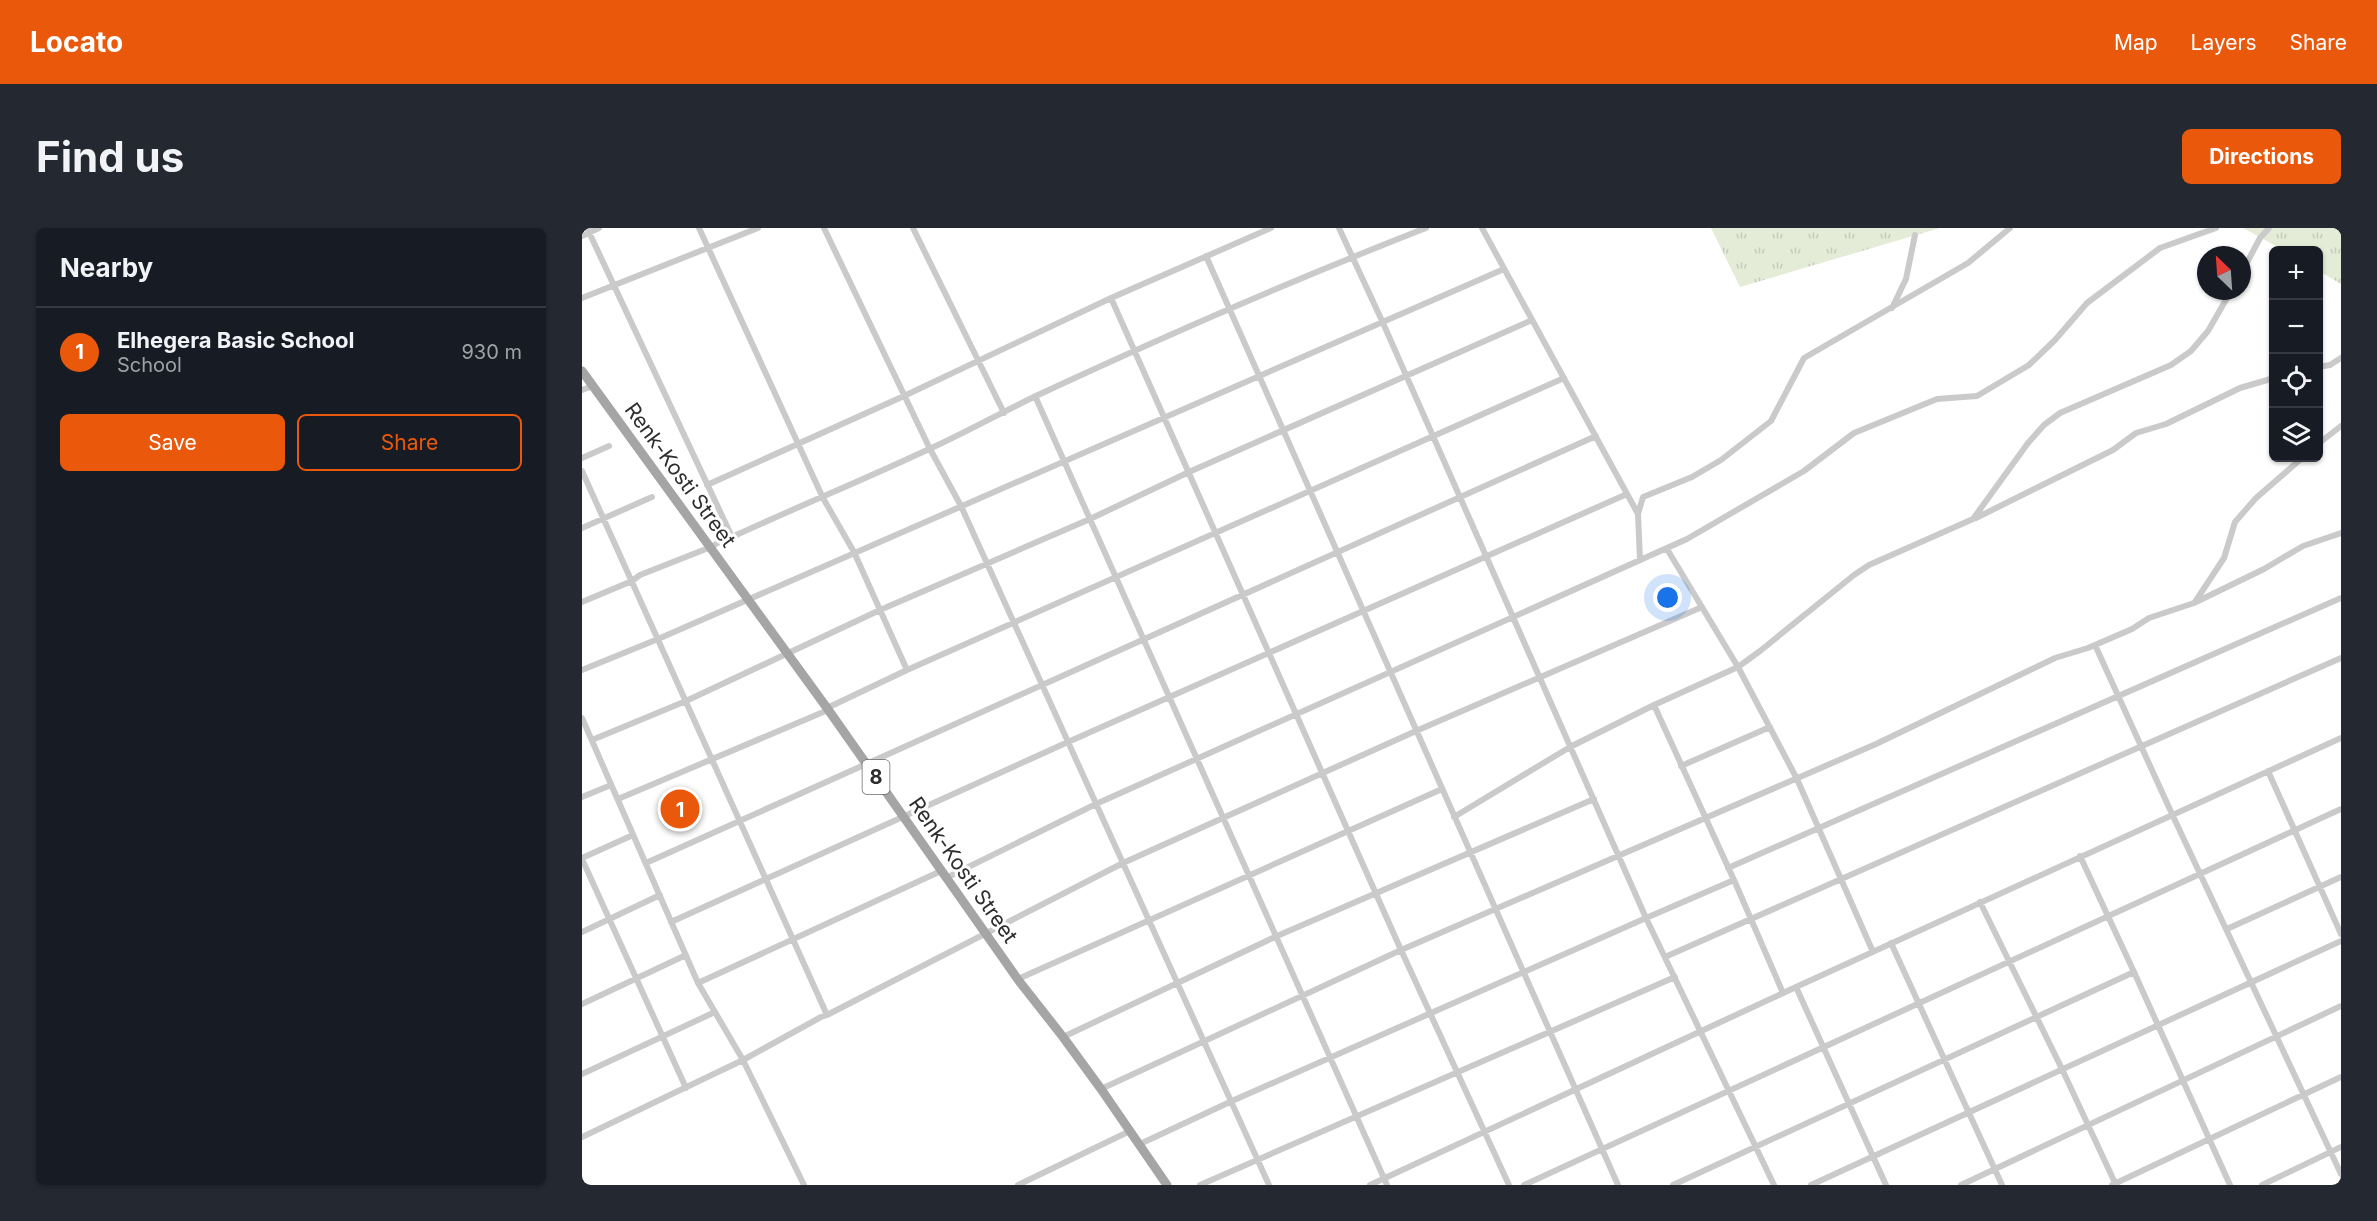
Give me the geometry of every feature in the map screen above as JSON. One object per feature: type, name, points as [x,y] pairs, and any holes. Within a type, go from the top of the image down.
[{"type":"main road","name":"Renk-Kosti Street","points":[[582,371],[828,709],[1018,979],[1064,1037],[1167,1185]]},
{"type":"street","points":[[582,236],[588,230],[599,228]]},
{"type":"street","points":[[699,228],[823,498],[854,552],[908,670]]},
{"type":"street","points":[[582,298],[758,228]]},
{"type":"street","points":[[824,228],[930,449],[961,506],[1269,1185]]},
{"type":"street","points":[[913,228],[1004,413]]},
{"type":"street","points":[[707,485],[904,396],[1111,298],[1271,228]]},
{"type":"street","points":[[1339,228],[1406,374],[1646,918],[1774,1185]]},
{"type":"street","points":[[582,602],[632,581],[640,575],[711,547],[798,506],[823,498],[930,449],[1035,396],[1228,309],[1426,228]]},
{"type":"street","points":[[1482,228],[1638,514]]},
{"type":"street","points":[[1640,560],[1638,514],[1643,497],[1692,477],[1720,460],[1771,421],[1804,358],[1968,263],[2010,228]]},
{"type":"street","points":[[698,983],[1667,549],[1742,510],[1804,471],[1854,433],[1937,399],[1977,396],[2028,365],[2055,340],[2087,303],[2160,248],[2216,228]]},
{"type":"street","points":[[2251,255],[2260,238],[2269,228]]},
{"type":"street","points":[[588,230],[732,537]]},
{"type":"street","points":[[1891,308],[1906,279],[1915,235]]},
{"type":"street","points":[[1206,256],[1471,852],[1522,973],[1618,1185]]},
{"type":"street","points":[[582,670],[748,600],[1063,460],[1504,269]]},
{"type":"street","points":[[1111,298],[1401,950],[1509,1185]]},
{"type":"street","points":[[1973,519],[2028,443],[2044,425],[2060,413],[2171,365],[2191,351],[2208,332],[2226,300]]},
{"type":"street","points":[[592,740],[686,701],[880,610],[1090,519],[1406,374],[1532,320]]},
{"type":"street","points":[[2323,366],[2341,358]]},
{"type":"street","points":[[618,799],[828,709],[1014,622],[1564,378]]},
{"type":"street","points":[[1454,817],[1570,747],[1654,705],[1738,667],[1862,570],[1973,519],[2113,450],[2136,433],[2166,424],[2240,388],[2269,379]]},
{"type":"street","points":[[582,390],[593,386]]},
{"type":"street","points":[[1035,396],[1386,1182]]},
{"type":"street","points":[[2323,441],[2341,426]]},
{"type":"street","points":[[646,863],[1596,436]]},
{"type":"street","points":[[582,458],[609,446]]},
{"type":"street","points":[[2194,603],[2224,558],[2235,522],[2256,498],[2297,462]]},
{"type":"street","points":[[582,471],[827,1015]]},
{"type":"street","points":[[671,922],[1068,742],[1627,494]]},
{"type":"street","points":[[582,528],[652,496]]},
{"type":"street","points":[[1101,1089],[1401,950],[1942,714],[2055,658],[2095,645],[2132,629],[2149,618],[2194,603],[2264,569],[2303,546],[2341,532]]},
{"type":"street","points":[[1667,549],[1738,667],[1797,778],[1873,951]]},
{"type":"street","points":[[1728,868],[2119,698],[2341,598]]},
{"type":"street","points":[[582,1137],[743,1060],[821,1017],[1123,863],[1416,731],[1702,607]]},
{"type":"street","points":[[2095,645],[2341,1174]]},
{"type":"street","points":[[1665,957],[2341,658]]},
{"type":"street","points":[[1654,705],[1783,993]]},
{"type":"street","points":[[582,719],[698,983],[743,1060],[804,1185]]},
{"type":"street","points":[[1681,766],[1770,727]]},
{"type":"street","points":[[1370,1185],[1386,1182],[1484,1132],[1873,951],[2341,738]]},
{"type":"street","points":[[2268,771],[2341,934]]},
{"type":"street","points":[[582,797],[611,785]]},
{"type":"street","points":[[1018,979],[1442,789]]},
{"type":"street","points":[[1064,1037],[1276,936],[1594,800]]},
{"type":"street","points":[[1524,1185],[2341,809]]},
{"type":"street","points":[[633,835],[582,859],[686,1088]]},
{"type":"street","points":[[2080,856],[2230,1185]]},
{"type":"street","points":[[2227,929],[2341,877]]},
{"type":"street","points":[[1140,1144],[1331,1057],[1734,880]]},
{"type":"street","points":[[582,932],[660,895]]},
{"type":"street","points":[[1980,902],[2062,1069],[2114,1184],[2341,1077]]},
{"type":"street","points":[[1811,1185],[2341,940]]},
{"type":"street","points":[[1891,944],[2002,1185]]},
{"type":"street","points":[[582,1004],[686,955]]},
{"type":"street","points":[[1677,1184],[1849,1102],[2133,972]]},
{"type":"street","points":[[1200,1185],[1675,977]]},
{"type":"street","points":[[1797,987],[1886,1185]]},
{"type":"street","points":[[1961,1185],[2341,1006]]},
{"type":"street","points":[[582,1074],[715,1012]]},
{"type":"street","points":[[1018,1185],[1031,1182],[1130,1131]]},
{"type":"street","points":[[2262,1185],[2341,1148]]},
{"type":"green space","points":[[1711,228],[1940,228],[1740,287]]},
{"type":"green space","points":[[2243,228],[2341,228],[2341,284],[2323,273],[2323,246],[2276,246]]},
{"type":"place","name":"Elhegera Basic School","points":[[680,809]]}]
